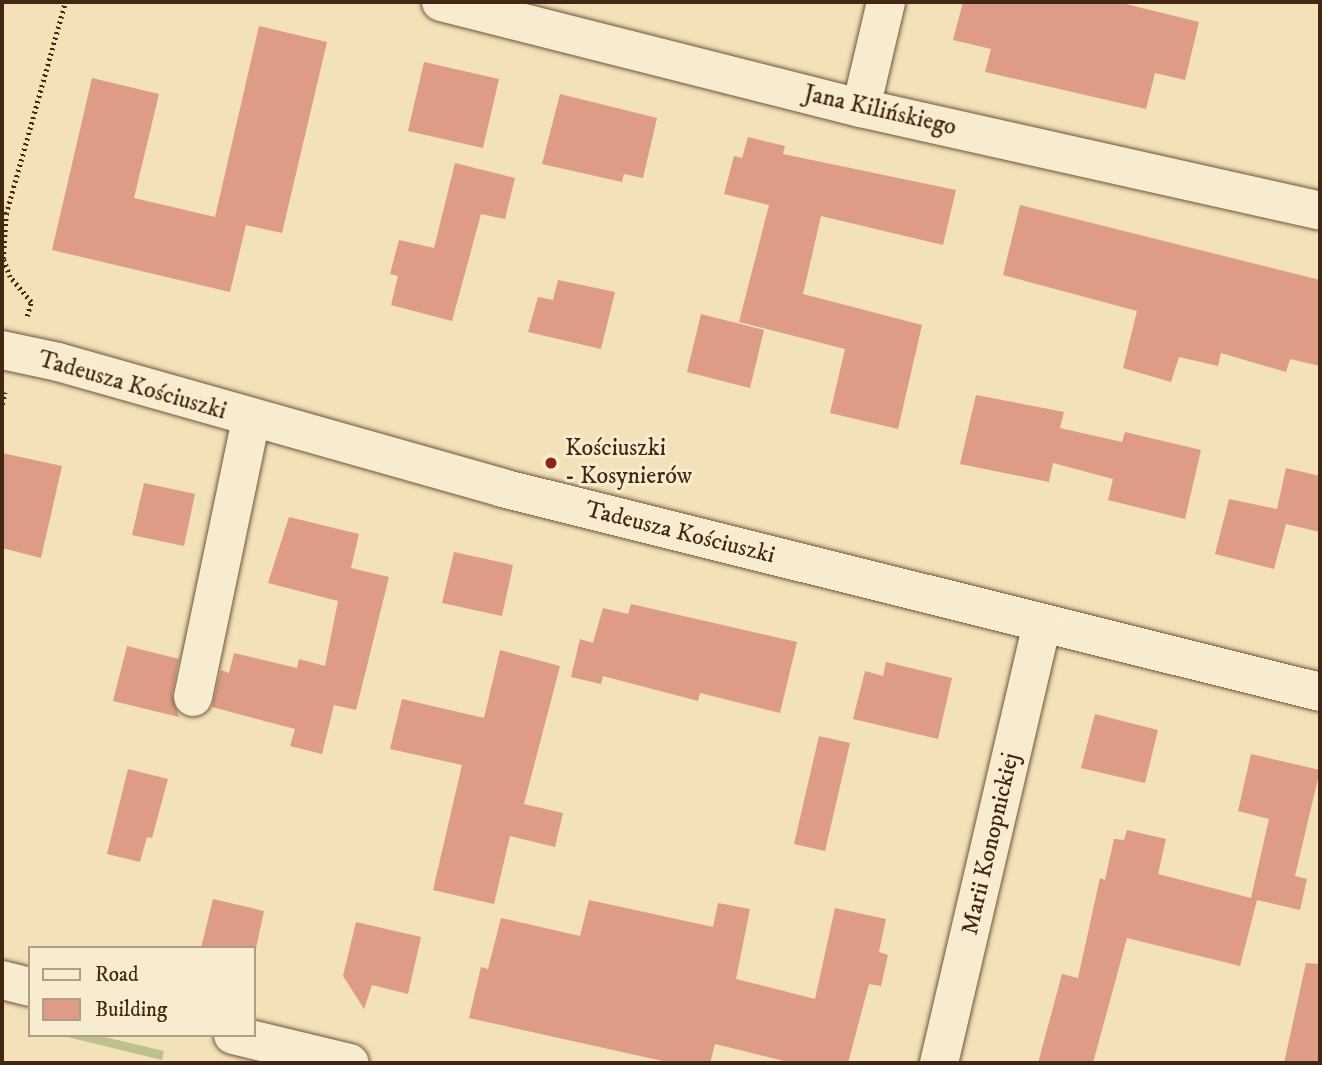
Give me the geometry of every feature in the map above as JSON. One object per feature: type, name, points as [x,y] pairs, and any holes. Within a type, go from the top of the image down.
[{"type":"street","name":"Jana Kilińskiego","points":[[441,2],[861,108],[1320,211]]},
{"type":"street","points":[[861,108],[886,2]]},
{"type":"street","name":"Tadeusza Kościuszki","points":[[2,350],[58,362],[251,420],[502,488],[1320,692]]},
{"type":"street","points":[[193,697],[251,420]]},
{"type":"street","name":"Marii Konopnickiej","points":[[939,1063],[1042,624]]},
{"type":"street","points":[[2,980],[28,986]]},
{"type":"street","points":[[241,1037],[349,1063]]},
{"type":"path","points":[[31,302],[10,277],[2,259],[6,214],[65,2]]},
{"type":"green space","points":[[67,1037],[104,1037],[164,1051],[162,1060]]},
{"type":"building","points":[[963,2],[1118,2],[1199,22],[1185,80],[1155,73],[1146,109],[985,72],[991,49],[953,40]]},
{"type":"building","points":[[259,26],[327,42],[282,233],[246,225],[230,292],[52,250],[92,78],[159,94],[134,198],[215,217]]},
{"type":"building","points":[[424,62],[499,79],[483,148],[408,131]]},
{"type":"building","points":[[560,94],[657,118],[643,178],[624,174],[622,182],[542,164]]},
{"type":"building","points":[[748,137],[785,146],[783,154],[956,190],[943,245],[821,216],[803,294],[922,325],[898,429],[830,413],[845,349],[739,322],[769,205],[724,194],[734,156],[742,158]]},
{"type":"building","points":[[455,163],[515,178],[505,219],[481,214],[452,321],[391,305],[398,276],[390,274],[399,240],[434,248]]},
{"type":"building","points":[[1020,205],[1320,280],[1320,366],[1290,359],[1286,372],[1221,353],[1218,366],[1179,357],[1171,382],[1123,368],[1137,311],[1003,275]]},
{"type":"building","points":[[558,280],[615,292],[601,349],[528,332],[538,297],[553,300]]},
{"type":"building","points":[[701,314],[764,330],[750,388],[687,372]]},
{"type":"building","points":[[976,395],[1064,412],[1060,428],[1122,442],[1125,432],[1201,450],[1185,519],[1108,500],[1113,479],[1053,463],[1049,482],[960,464]]},
{"type":"building","points":[[2,453],[62,466],[41,558],[2,548]]},
{"type":"building","points":[[1286,468],[1320,476],[1320,532],[1286,524],[1274,569],[1215,554],[1229,499],[1277,509]]},
{"type":"building","points":[[144,483],[195,494],[184,546],[132,535]]},
{"type":"building","points":[[289,517],[359,534],[351,568],[389,577],[356,710],[334,705],[322,754],[290,746],[295,729],[212,707],[221,670],[229,673],[234,653],[297,668],[299,659],[325,666],[338,601],[268,583]]},
{"type":"building","points":[[454,552],[513,565],[502,616],[442,603]]},
{"type":"building","points":[[631,604],[797,642],[780,713],[700,693],[698,701],[603,676],[601,684],[571,677],[580,639],[593,643],[603,608],[628,614]]},
{"type":"building","points":[[127,646],[179,659],[172,693],[179,717],[113,701]]},
{"type":"building","points":[[500,650],[560,666],[524,804],[563,813],[555,847],[510,836],[494,904],[433,890],[462,765],[390,749],[402,699],[484,718]]},
{"type":"building","points":[[886,662],[952,678],[938,739],[853,719],[865,671],[883,676]]},
{"type":"building","points":[[1095,714],[1158,730],[1145,783],[1081,768]]},
{"type":"building","points":[[819,736],[850,743],[825,851],[794,844]]},
{"type":"building","points":[[1251,754],[1320,770],[1295,876],[1307,879],[1300,910],[1257,900],[1240,966],[1127,938],[1093,1063],[1038,1063],[1062,974],[1078,978],[1100,878],[1105,880],[1114,839],[1124,840],[1127,830],[1166,839],[1158,874],[1251,898],[1269,819],[1238,811]]},
{"type":"building","points":[[128,769],[168,779],[152,838],[147,837],[140,862],[107,854]]},
{"type":"building","points":[[213,899],[264,911],[256,948],[201,946]]},
{"type":"building","points":[[589,900],[713,927],[718,903],[750,909],[736,979],[815,999],[835,908],[886,919],[879,952],[888,955],[881,986],[869,984],[848,1063],[792,1063],[715,1044],[710,1063],[672,1063],[469,1018],[481,967],[488,969],[501,918],[580,936]]},
{"type":"building","points":[[356,922],[421,937],[408,994],[372,985],[364,1009],[343,976]]},
{"type":"building","points":[[1306,963],[1320,964],[1320,1063],[1284,1063]]},
{"type":"place","name":"Kościuszki - Kosynierów","points":[[551,463]]}]
